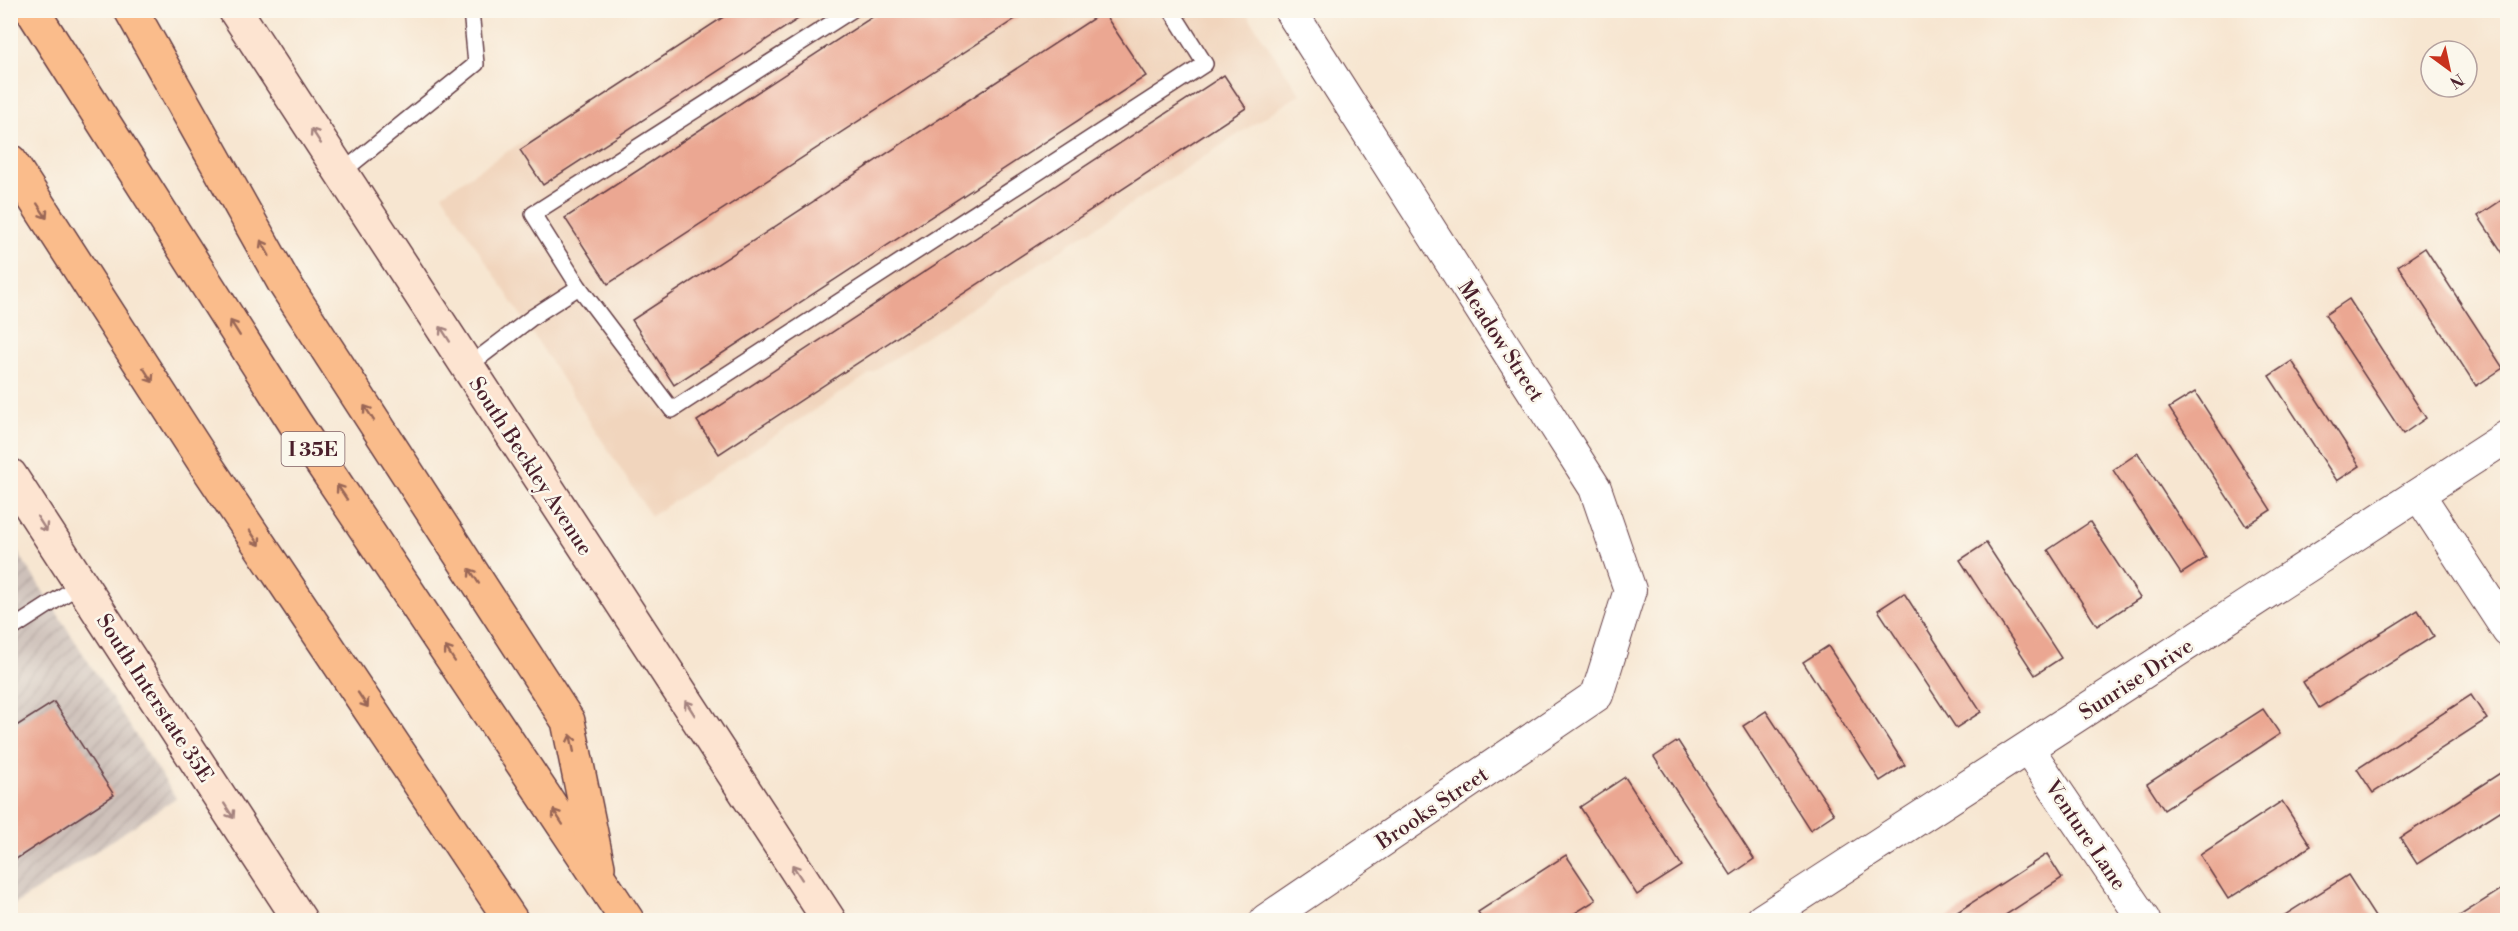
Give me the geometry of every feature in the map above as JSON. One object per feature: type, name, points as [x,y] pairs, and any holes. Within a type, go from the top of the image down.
[{"type":"highway","name":"I 35E","points":[[32,10],[295,423],[627,921]]},
{"type":"highway","points":[[131,10],[283,281],[568,721],[602,883]]},
{"type":"highway","points":[[10,161],[206,465],[511,921]]},
{"type":"main road","name":"South Beckley Avenue","points":[[235,10],[829,921]]},
{"type":"main road","name":"South Interstate 35E","points":[[10,475],[300,921]]},
{"type":"street","name":"Meadow Street","points":[[1290,10],[1595,488],[1629,590],[1597,694]]},
{"type":"street","name":"Sunrise Drive","points":[[1762,921],[2508,436]]},
{"type":"street","points":[[2419,495],[2508,631]]},
{"type":"street","name":"Brooks Street","points":[[1266,921],[1597,694]]},
{"type":"street","name":"Venture Lane","points":[[2028,749],[2144,921]]},
{"type":"lane","points":[[341,173],[476,64],[471,10]]},
{"type":"lane","points":[[852,10],[533,214],[579,287],[672,410],[1204,64],[1171,10]]},
{"type":"lane","points":[[467,368],[534,316],[579,287]]},
{"type":"lane","points":[[10,630],[81,584]]},
{"type":"shaded area","points":[[724,11],[1245,11],[1300,94],[651,516],[442,194]]},
{"type":"shaded area","points":[[10,540],[176,798],[11,907],[10,907]]},
{"type":"building","points":[[734,10],[812,10],[543,185],[520,150]]},
{"type":"building","points":[[883,10],[1029,10],[608,284],[565,218]]},
{"type":"building","points":[[1103,12],[1146,76],[674,385],[632,320]]},
{"type":"building","points":[[1224,75],[1246,108],[719,454],[697,421]]},
{"type":"building","points":[[2505,198],[2508,201],[2508,261],[2478,216]]},
{"type":"building","points":[[2425,248],[2503,368],[2476,386],[2398,266]]},
{"type":"building","points":[[2349,299],[2426,418],[2403,434],[2325,315]]},
{"type":"building","points":[[2292,361],[2360,466],[2337,481],[2269,376]]},
{"type":"building","points":[[2195,392],[2271,510],[2246,526],[2169,408]]},
{"type":"building","points":[[2138,453],[2206,558],[2181,574],[2113,470]]},
{"type":"building","points":[[2090,522],[2140,598],[2097,626],[2048,550]]},
{"type":"building","points":[[1986,543],[2061,658],[2035,675],[1960,560]]},
{"type":"building","points":[[1904,593],[1981,712],[1956,728],[1878,610]]},
{"type":"building","points":[[2418,610],[2434,636],[2319,708],[2303,682]]},
{"type":"building","points":[[1828,646],[1905,765],[1880,781],[1803,662]]},
{"type":"building","points":[[2471,695],[2487,719],[2373,793],[2357,769]]},
{"type":"building","points":[[54,702],[114,795],[10,863],[10,730]]},
{"type":"building","points":[[2263,709],[2280,734],[2164,810],[2147,784]]},
{"type":"building","points":[[1766,711],[1834,814],[1810,830],[1743,726]]},
{"type":"building","points":[[1678,741],[1754,859],[1731,875],[1654,757]]},
{"type":"building","points":[[2508,768],[2508,806],[2417,864],[2400,838]]},
{"type":"building","points":[[1625,777],[1682,866],[1637,895],[1580,807]]},
{"type":"building","points":[[2282,801],[2311,846],[2228,899],[2200,855]]},
{"type":"building","points":[[2047,854],[2062,878],[1998,920],[1945,920]]},
{"type":"building","points":[[1566,855],[1596,900],[1564,920],[1483,920],[1478,912]]},
{"type":"building","points":[[2348,875],[2377,920],[2277,920]]},
{"type":"building","points":[[2508,885],[2508,920],[2453,920]]}]
